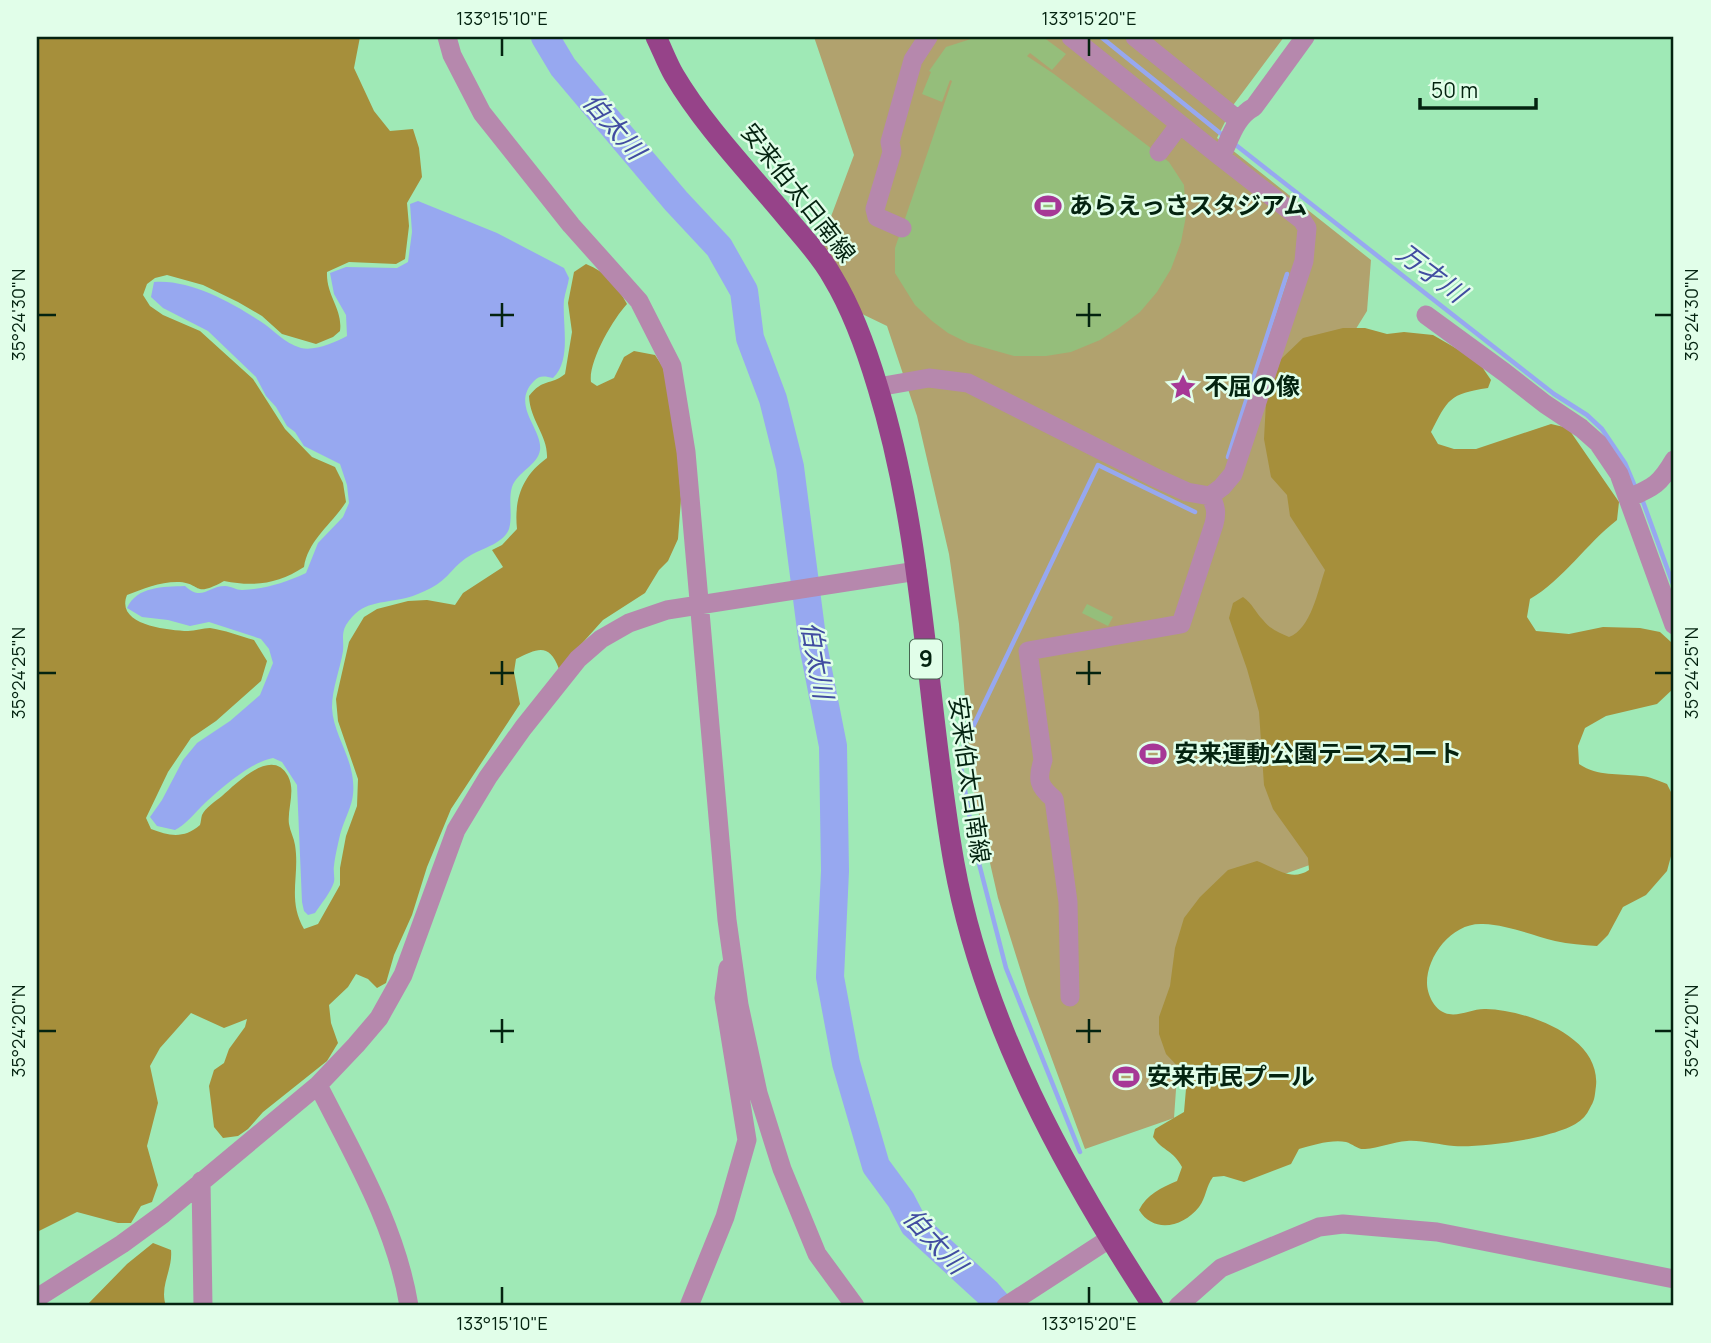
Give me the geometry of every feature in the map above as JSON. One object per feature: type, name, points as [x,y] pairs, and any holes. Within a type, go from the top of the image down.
[{"type":"main road","name":"安来伯太日南線","points":[[656,37],[673,73],[695,108],[832,275],[851,314],[878,387],[895,454],[917,571],[934,733],[954,866],[982,970],[1011,1051],[1051,1133],[1109,1239],[1153,1306]]},
{"type":"street","points":[[447,37],[452,55],[482,114],[571,225],[639,301],[672,366],[686,452],[696,579],[705,603],[726,920],[739,1005],[758,1093],[782,1169],[817,1254],[855,1306]]},
{"type":"street","points":[[902,228],[877,217],[875,209],[892,152],[890,142],[913,60],[928,37]]},
{"type":"street","points":[[878,387],[929,378],[968,383],[1187,492],[1210,496],[1233,474],[1304,261],[1307,228],[1302,220],[1071,37]]},
{"type":"street","points":[[1135,37],[1238,120]]},
{"type":"street","points":[[1221,157],[1238,120],[1254,107],[1305,37]]},
{"type":"street","points":[[1159,152],[1181,124]]},
{"type":"street","points":[[1426,315],[1598,443],[1619,474],[1674,625]]},
{"type":"street","points":[[1629,498],[1655,487],[1674,460]]},
{"type":"street","points":[[1070,997],[1068,902],[1054,799],[1042,789],[1038,777],[1043,760],[1028,651],[1181,624],[1217,513],[1210,496]]},
{"type":"street","points":[[37,1298],[122,1244],[201,1181],[317,1085],[379,1018],[403,975],[456,830],[488,777],[523,728],[578,659],[601,639],[629,623],[667,610],[917,571]]},
{"type":"street","points":[[689,1306],[725,1217],[747,1140],[724,998],[731,943]]},
{"type":"street","points":[[317,1085],[388,1230],[404,1279],[409,1306]]},
{"type":"street","points":[[201,1181],[202,1306]]},
{"type":"street","points":[[1178,1306],[1221,1268],[1319,1227],[1343,1224],[1437,1231],[1674,1279]]},
{"type":"street","points":[[1006,1306],[1109,1239]]},
{"type":"shaded area","points":[[37,37],[360,37],[354,68],[374,111],[390,131],[413,129],[419,148],[422,177],[407,203],[409,226],[405,259],[396,264],[349,262],[327,272],[327,281],[340,323],[340,331],[333,337],[316,344],[282,334],[262,316],[203,285],[167,275],[155,278],[147,284],[143,295],[150,306],[163,315],[200,331],[253,379],[285,429],[312,457],[335,467],[343,483],[346,502],[315,540],[304,567],[285,577],[256,584],[224,581],[207,589],[170,582],[127,595],[125,605],[129,613],[145,624],[191,631],[210,628],[232,633],[254,640],[267,661],[261,681],[216,721],[191,738],[168,772],[146,818],[151,829],[170,835],[188,833],[200,825],[202,815],[208,807],[245,776],[264,766],[281,768],[288,776],[291,788],[289,818],[296,856],[296,908],[304,929],[318,924],[340,885],[346,836],[357,806],[358,779],[338,721],[336,699],[349,642],[364,617],[377,609],[408,601],[427,600],[455,605],[463,593],[503,567],[492,550],[502,545],[517,529],[517,508],[522,489],[531,472],[547,458],[545,442],[532,413],[529,396],[538,387],[565,374],[572,332],[568,303],[574,272],[586,264],[610,280],[627,304],[597,352],[591,382],[597,386],[614,378],[624,357],[634,351],[655,355],[663,367],[676,431],[681,499],[678,539],[668,561],[645,593],[603,620],[559,669],[547,651],[536,651],[516,659],[514,672],[520,704],[451,809],[427,867],[412,915],[394,955],[386,983],[377,988],[368,979],[356,974],[348,987],[329,1005],[331,1023],[338,1043],[327,1061],[263,1112],[248,1129],[238,1136],[223,1138],[214,1127],[209,1086],[214,1070],[224,1063],[247,1019],[224,1028],[191,1013],[160,1048],[150,1066],[158,1103],[147,1146],[158,1185],[152,1202],[141,1206],[131,1223],[118,1223],[77,1212],[37,1232]]},
{"type":"shaded area","points":[[814,37],[1284,37],[1234,104],[1217,138],[1371,260],[1367,311],[1300,419],[1331,572],[1332,857],[1198,905],[1186,948],[1174,1118],[1085,1149],[1028,994],[998,898],[972,784],[959,624],[949,554],[917,416],[887,326],[858,312],[820,246],[854,155]]},
{"type":"shaded area","points":[[1343,328],[1365,328],[1387,334],[1404,332],[1433,335],[1478,361],[1491,380],[1488,388],[1457,396],[1446,405],[1431,432],[1438,444],[1454,449],[1476,449],[1551,424],[1568,428],[1619,502],[1617,520],[1553,582],[1530,599],[1527,617],[1536,631],[1569,634],[1603,627],[1640,628],[1660,632],[1671,642],[1674,688],[1657,704],[1606,716],[1585,728],[1578,746],[1579,764],[1586,768],[1601,773],[1647,777],[1667,784],[1674,798],[1674,845],[1667,871],[1646,895],[1623,907],[1608,935],[1597,946],[1555,941],[1501,926],[1472,925],[1452,934],[1444,942],[1428,972],[1427,987],[1432,1001],[1445,1013],[1486,1009],[1521,1014],[1558,1029],[1574,1040],[1587,1053],[1594,1068],[1596,1086],[1592,1104],[1582,1119],[1558,1132],[1483,1145],[1454,1146],[1407,1141],[1362,1149],[1341,1141],[1316,1144],[1299,1149],[1291,1164],[1244,1182],[1224,1176],[1213,1177],[1201,1203],[1192,1214],[1177,1223],[1160,1225],[1145,1218],[1139,1210],[1150,1196],[1177,1181],[1182,1167],[1153,1137],[1155,1129],[1184,1112],[1186,1089],[1183,1072],[1166,1054],[1159,1034],[1159,1017],[1170,986],[1175,948],[1184,918],[1200,897],[1228,870],[1257,861],[1290,874],[1296,875],[1309,870],[1308,858],[1273,809],[1264,785],[1259,712],[1229,618],[1233,603],[1243,597],[1269,626],[1289,637],[1303,626],[1313,608],[1325,570],[1290,516],[1287,495],[1271,477],[1264,439],[1266,402],[1281,359],[1303,338]]},
{"type":"shaded area","points":[[153,1243],[171,1250],[164,1292],[166,1306],[86,1306],[127,1264]]},
{"type":"water","points":[[418,201],[497,233],[564,268],[569,278],[564,300],[564,352],[559,370],[553,378],[538,378],[527,390],[526,408],[540,442],[540,450],[512,487],[510,524],[506,534],[498,542],[465,558],[437,585],[409,597],[365,607],[352,617],[344,628],[343,651],[332,708],[335,725],[350,766],[353,792],[340,835],[334,882],[315,913],[308,915],[302,902],[297,785],[282,762],[273,758],[244,771],[175,830],[157,826],[150,817],[183,760],[197,743],[230,721],[260,695],[273,663],[269,649],[261,639],[209,622],[190,626],[142,617],[127,608],[137,595],[152,589],[185,586],[191,591],[201,593],[225,586],[240,590],[250,589],[274,585],[306,573],[318,543],[343,517],[349,503],[347,485],[340,464],[304,446],[266,396],[256,377],[208,331],[163,308],[151,297],[154,282],[181,284],[236,306],[295,346],[312,348],[330,344],[347,336],[346,315],[334,294],[330,273],[346,267],[397,268],[408,262],[412,232],[410,204]]},
{"type":"building","name":"あらえっさスタジアム","points":[[977,37],[1043,37],[1066,54],[1052,70],[1030,53],[1027,56],[1169,162],[1184,185],[1186,216],[1181,242],[1171,269],[1157,292],[1140,312],[1119,328],[1100,340],[1071,352],[1046,356],[1014,356],[968,343],[948,333],[915,305],[895,273],[895,248],[952,81],[950,80],[942,102],[922,94],[931,72],[929,71],[946,47]]},
{"type":"building","points":[[1087,604],[1113,617],[1108,626],[1082,613]]},
{"type":"waterway","name":"伯太川","points":[[545,37],[563,67],[676,201],[719,247],[744,291],[750,338],[773,399],[790,467],[813,645],[833,746],[835,871],[830,977],[846,1063],[876,1166],[901,1200],[914,1225],[999,1306]]},
{"type":"waterway","name":"万才川","points":[[1101,37],[1225,137]]},
{"type":"waterway","name":"万才川","points":[[1232,142],[1554,394],[1587,415],[1602,429],[1625,463],[1636,489]]},
{"type":"waterway","points":[[1228,457],[1287,274]]},
{"type":"waterway","points":[[1080,1152],[1006,968],[975,848],[959,756],[1098,465],[1195,512]]},
{"type":"waterway","name":"万才川","points":[[1642,499],[1674,587]]},
{"type":"place","name":"あらえっさスタジアム","points":[[1048,206]]},
{"type":"place","name":"不屈の像","points":[[1183,387]]},
{"type":"place","name":"安来運動公園テニスコート","points":[[1153,754]]},
{"type":"place","name":"安来市民プール","points":[[1126,1077]]}]
